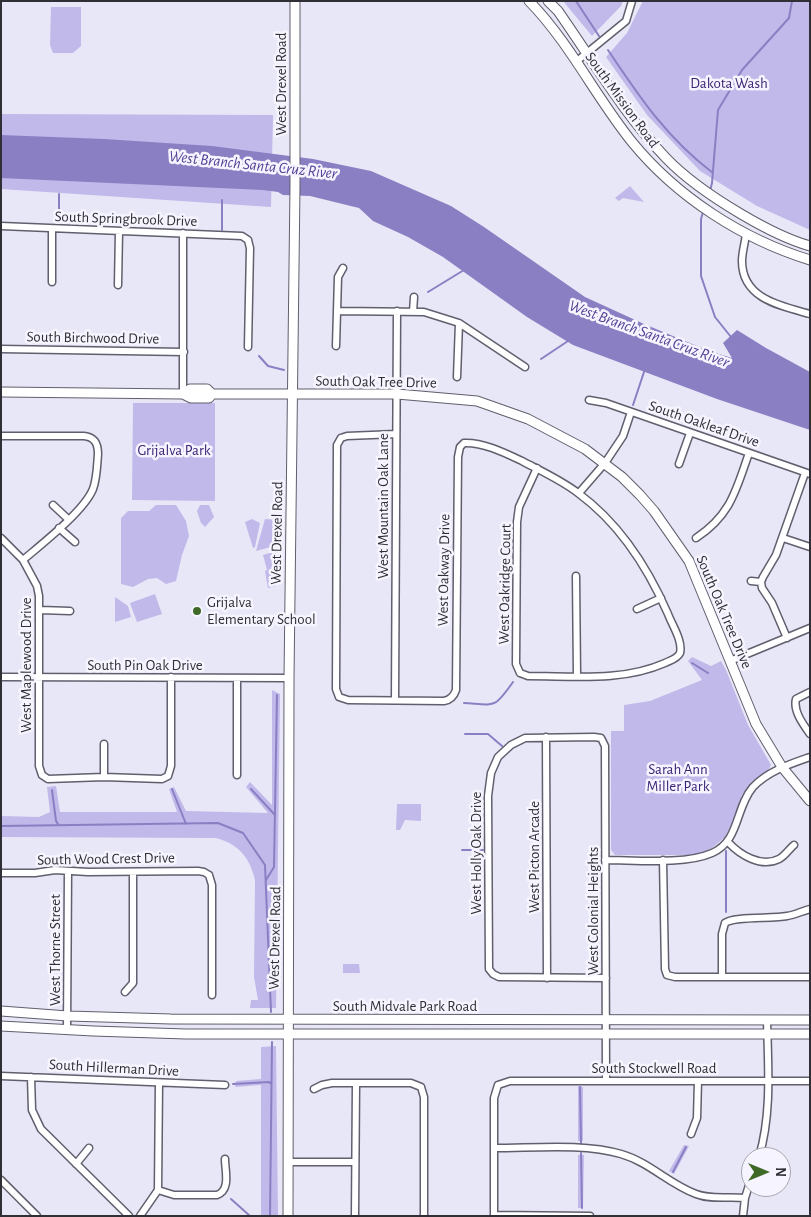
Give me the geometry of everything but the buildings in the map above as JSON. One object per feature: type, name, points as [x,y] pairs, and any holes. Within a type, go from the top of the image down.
[{"type":"main road","name":"West Drexel Road","points":[[288,1216],[295,1]]},
{"type":"main road","name":"South Mission Road","points":[[528,1],[552,27],[632,142],[657,168],[714,215],[746,234],[810,260]]},
{"type":"main road","name":"South Mission Road","points":[[548,1],[587,52],[623,107],[667,159],[699,188],[718,201],[781,236],[810,246]]},
{"type":"main road","name":"South Oak Tree Drive","points":[[1,392],[183,394],[190,389],[208,389],[212,394],[397,394],[477,401],[528,419],[577,444],[604,463],[634,488],[654,510],[689,561],[756,724],[782,767],[810,800]]},
{"type":"main road","name":"South Midvale Park Road","points":[[1,1011],[68,1016],[171,1019],[810,1020]]},
{"type":"main road","name":"South Midvale Park Road","points":[[1,1026],[186,1034],[810,1034]]},
{"type":"street","points":[[577,61],[626,21],[632,1]]},
{"type":"street","name":"South Springbrook Drive","points":[[1,226],[242,236],[250,239],[248,347]]},
{"type":"street","points":[[52,229],[52,282]]},
{"type":"street","points":[[118,285],[119,231]]},
{"type":"street","points":[[183,233],[183,394]]},
{"type":"street","points":[[746,234],[742,261],[748,284],[753,291],[762,298],[780,306],[810,314]]},
{"type":"street","points":[[336,346],[338,278],[343,268]]},
{"type":"street","points":[[413,312],[414,298]]},
{"type":"street","points":[[338,312],[424,312],[459,323],[525,367]]},
{"type":"street","name":"West Mountain Oak Lane","points":[[395,700],[397,312]]},
{"type":"street","points":[[457,376],[459,323]]},
{"type":"street","name":"South Birchwood Drive","points":[[1,350],[184,352]]},
{"type":"street","name":"South Oakleaf Drive","points":[[589,400],[606,402],[807,473]]},
{"type":"street","points":[[579,493],[623,436],[631,412]]},
{"type":"street","points":[[679,464],[690,432]]},
{"type":"street","points":[[395,700],[338,699],[336,689],[337,446],[339,436],[396,434]]},
{"type":"street","points":[[1,436],[84,436],[96,439],[98,448],[96,477],[93,489],[82,506],[23,560]]},
{"type":"street","name":"West Oakway Drive","points":[[395,700],[446,701],[454,697],[456,690],[458,458],[461,443],[476,444],[506,454],[537,468]]},
{"type":"street","points":[[696,538],[707,531],[726,510],[735,493],[749,453]]},
{"type":"street","points":[[537,468],[579,493],[616,529],[639,558],[661,598],[680,643],[682,653],[676,658],[648,670],[612,677],[577,676],[576,576]]},
{"type":"street","name":"West Oakridge Court","points":[[537,468],[519,507],[517,522],[516,664],[519,676],[577,676]]},
{"type":"street","points":[[787,638],[772,603],[762,588],[761,582],[774,560],[807,473]]},
{"type":"street","points":[[53,505],[68,519]]},
{"type":"street","points":[[59,528],[75,542]]},
{"type":"street","name":"West Maplewood Drive","points":[[1,538],[23,560],[38,586],[40,610],[38,766],[40,776],[48,779],[104,778]]},
{"type":"street","points":[[783,538],[810,547]]},
{"type":"street","points":[[751,581],[761,582]]},
{"type":"street","points":[[637,609],[661,598]]},
{"type":"street","points":[[40,610],[70,611]]},
{"type":"street","points":[[730,661],[810,628]]},
{"type":"street","name":"South Pin Oak Drive","points":[[1,677],[290,678]]},
{"type":"street","points":[[104,744],[104,778],[170,778],[172,766],[171,677]]},
{"type":"street","points":[[237,678],[237,775]]},
{"type":"street","points":[[810,692],[793,701],[810,734]]},
{"type":"street","name":"West Picton Arcade","points":[[546,737],[547,978]]},
{"type":"street","name":"West Holly Oak Drive","points":[[547,978],[499,977],[491,975],[489,969],[488,796],[491,773],[498,757],[511,744],[526,738],[594,737],[604,739]]},
{"type":"street","name":"West Colonial Heights","points":[[604,739],[606,1081]]},
{"type":"street","points":[[605,860],[695,859],[713,853],[728,842],[734,831],[743,802],[761,779],[782,767],[810,757]]},
{"type":"street","points":[[728,842],[737,852],[748,858],[761,861],[773,861],[781,858],[794,844]]},
{"type":"street","points":[[663,860],[666,977],[810,977]]},
{"type":"street","name":"South Wood Crest Drive","points":[[1,873],[56,870],[198,871],[211,874],[212,995]]},
{"type":"street","name":"West Thorne Street","points":[[68,871],[68,1030]]},
{"type":"street","points":[[126,992],[133,983],[133,872]]},
{"type":"street","points":[[722,977],[723,921],[788,916],[810,909]]},
{"type":"street","points":[[547,978],[606,978]]},
{"type":"street","points":[[761,1147],[766,1128],[768,1020]]},
{"type":"street","name":"South Hillerman Drive","points":[[1,1076],[225,1084]]},
{"type":"street","points":[[31,1077],[32,1110],[41,1129],[129,1216]]},
{"type":"street","name":"South Stockwell Road","points":[[495,1148],[494,1098],[496,1083],[510,1081],[810,1081]]},
{"type":"street","points":[[691,1134],[697,1118],[698,1081]]},
{"type":"street","points":[[421,1087],[426,1082]]},
{"type":"street","points":[[140,1216],[158,1190],[158,1083]]},
{"type":"street","points":[[314,1089],[327,1083],[410,1083],[421,1087]]},
{"type":"street","points":[[355,1216],[356,1083]]},
{"type":"street","points":[[421,1087],[424,1097],[424,1216]]},
{"type":"street","points":[[76,1164],[89,1148]]},
{"type":"street","points":[[590,1216],[494,1215],[495,1148],[581,1148],[609,1151],[638,1161],[696,1195],[745,1198],[743,1216]]},
{"type":"street","points":[[158,1190],[174,1195],[217,1195],[223,1193],[226,1189],[225,1159]]},
{"type":"street","points":[[288,1162],[355,1162]]},
{"type":"street","points":[[1,1180],[37,1216]]},
{"type":"green space","points":[[563,1],[623,1],[621,6],[592,36]]},
{"type":"green space","name":"Dakota Wash","points":[[643,1],[810,1],[810,230],[757,206],[700,171],[647,115],[606,57],[627,33]]},
{"type":"green space","points":[[51,7],[81,7],[81,46],[73,53],[53,53],[50,45]]},
{"type":"green space","points":[[1,114],[273,115],[271,207],[1,189]]},
{"type":"green space","points":[[630,186],[644,202],[623,198],[619,201],[615,198]]},
{"type":"green space","name":"Grijalva Park","points":[[133,403],[215,403],[215,501],[132,500]]},
{"type":"green space","points":[[156,505],[176,505],[186,521],[189,536],[176,581],[166,584],[157,578],[148,579],[133,587],[121,584],[121,518],[128,511],[149,511]]},
{"type":"green space","points":[[200,505],[209,505],[214,517],[205,527],[201,523],[197,511]]},
{"type":"green space","points":[[252,519],[260,523],[255,547],[253,548],[245,522]]},
{"type":"green space","points":[[265,519],[278,520],[278,545],[256,551]]},
{"type":"green space","points":[[277,551],[276,586],[268,588],[265,571],[267,570],[263,555]]},
{"type":"green space","points":[[155,594],[162,614],[137,622],[130,603]]},
{"type":"green space","points":[[115,597],[128,606],[131,617],[115,622]]},
{"type":"green space","name":"Sarah Ann Miller Park","points":[[692,657],[711,666],[721,661],[748,725],[771,765],[769,769],[750,784],[742,795],[733,822],[725,837],[712,848],[696,855],[615,855],[611,850],[611,731],[624,731],[624,705],[650,701],[702,680],[688,661]]},
{"type":"green space","points":[[272,690],[280,694],[276,1008],[250,1008],[251,1000],[258,1000],[254,977],[255,880],[247,859],[237,848],[216,838],[1,837],[1,816],[39,817],[50,812],[47,787],[56,786],[60,812],[177,812],[169,789],[174,787],[186,811],[268,813],[246,787],[250,782],[272,805]]},
{"type":"green space","points":[[397,804],[421,804],[421,821],[405,820],[400,830],[396,830]]},
{"type":"green space","points":[[343,964],[359,964],[360,973],[343,973]]},
{"type":"green space","points":[[276,1046],[278,1216],[261,1216],[261,1085],[235,1087],[236,1081],[261,1079],[261,1047]]},
{"type":"green space","points":[[578,1086],[583,1087],[583,1141],[578,1141]]},
{"type":"green space","points":[[684,1145],[689,1146],[674,1174],[669,1171]]},
{"type":"green space","points":[[578,1155],[584,1155],[583,1208],[578,1208]]},
{"type":"water","name":"West Branch Santa Cruz River","points":[[1,135],[212,146],[313,159],[371,171],[451,206],[585,297],[709,351],[732,358],[723,343],[737,330],[810,372],[810,430],[717,399],[573,345],[527,317],[443,257],[408,237],[373,221],[359,208],[310,196],[283,195],[278,192],[263,190],[1,178]]},
{"type":"waterway","points":[[576,1],[599,36]]},
{"type":"waterway","name":"Dakota Wash","points":[[710,191],[718,110],[742,70],[789,18],[792,1]]},
{"type":"waterway","points":[[608,50],[631,85],[655,116],[682,146],[713,173]]},
{"type":"waterway","points":[[59,194],[59,222]]},
{"type":"waterway","points":[[222,200],[222,230]]},
{"type":"waterway","name":"Dakota Wash","points":[[703,212],[701,219],[701,276],[715,317],[731,337]]},
{"type":"waterway","points":[[428,292],[464,270]]},
{"type":"waterway","points":[[541,359],[568,341]]},
{"type":"waterway","points":[[259,356],[268,366],[284,370]]},
{"type":"waterway","points":[[633,405],[645,369]]},
{"type":"waterway","points":[[692,663],[708,673]]},
{"type":"waterway","points":[[464,703],[489,704],[498,701],[513,682]]},
{"type":"waterway","points":[[266,880],[274,867],[277,695]]},
{"type":"waterway","points":[[465,734],[488,734],[502,746]]},
{"type":"waterway","points":[[172,789],[186,824]]},
{"type":"waterway","points":[[251,789],[275,815]]},
{"type":"waterway","points":[[52,790],[58,824]]},
{"type":"waterway","points":[[1,826],[218,823],[243,833],[265,865],[271,1012]]},
{"type":"waterway","points":[[462,850],[483,850]]},
{"type":"waterway","points":[[726,851],[726,912]]},
{"type":"waterway","points":[[270,1216],[272,1042]]},
{"type":"waterway","points":[[233,1084],[270,1083]]},
{"type":"waterway","points":[[580,1087],[581,1143]]},
{"type":"waterway","points":[[673,1172],[686,1147]]},
{"type":"waterway","points":[[581,1153],[582,1208]]},
{"type":"waterway","points":[[231,1199],[250,1216]]},
{"type":"place","name":"Grijalva Elementary School","points":[[197,611]]}]
